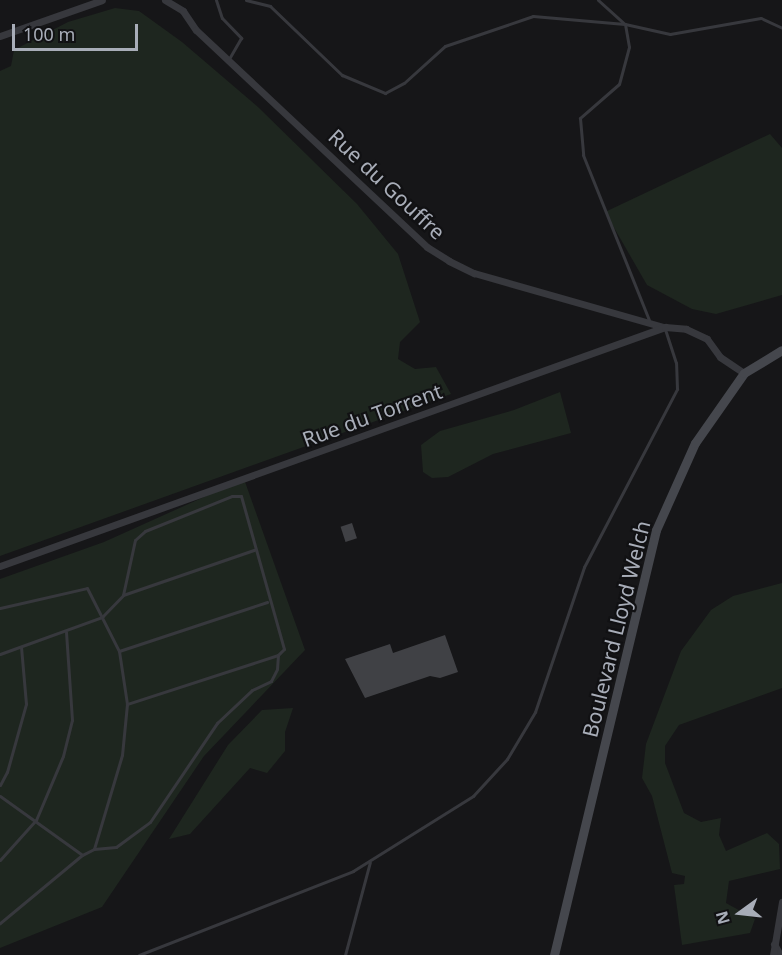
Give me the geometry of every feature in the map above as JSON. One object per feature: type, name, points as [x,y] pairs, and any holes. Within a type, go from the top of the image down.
[{"type":"main road","name":"Boulevard Lloyd Welch","points":[[554,955],[656,530],[695,443],[744,373],[782,350]]},
{"type":"street","points":[[0,36],[102,0]]},
{"type":"street","name":"Rue du Gouffre","points":[[165,0],[183,11],[196,30],[427,247],[474,273],[665,327]]},
{"type":"street","points":[[665,327],[686,329],[707,339],[720,357],[744,373]]},
{"type":"street","name":"Rue du Torrent","points":[[0,566],[665,327]]},
{"type":"street","points":[[773,955],[782,902]]},
{"type":"street","points":[[774,944],[780,955]]},
{"type":"lane","points":[[216,0],[222,18],[241,38],[229,59]]},
{"type":"lane","points":[[246,0],[270,6],[342,75],[385,93],[404,83],[446,46],[491,27],[533,16],[625,24],[670,34],[761,18],[782,28]]},
{"type":"lane","points":[[598,0],[625,24],[629,48],[620,84],[580,118],[583,155],[650,323]]},
{"type":"lane","points":[[139,955],[353,870],[474,796],[507,759],[535,712],[584,567],[677,389],[676,363],[665,327]]},
{"type":"lane","points":[[123,596],[135,540],[145,531],[232,496],[241,496],[267,602],[284,649],[278,655],[127,704]]},
{"type":"lane","points":[[0,654],[66,632],[102,617],[123,596],[254,550]]},
{"type":"lane","points":[[0,608],[87,588],[119,651],[127,704],[122,755],[94,849]]},
{"type":"lane","points":[[119,651],[267,602]]},
{"type":"lane","points":[[0,860],[36,820],[63,756],[72,720],[66,632]]},
{"type":"lane","points":[[0,785],[8,772],[26,704],[21,647]]},
{"type":"lane","points":[[0,923],[82,855],[94,849],[116,847],[150,822],[218,723],[252,690],[271,681],[277,669],[278,655]]},
{"type":"lane","points":[[0,796],[82,855]]},
{"type":"lane","points":[[345,955],[370,860]]},
{"type":"shaded area","points":[[115,8],[139,11],[182,42],[258,107],[357,204],[398,254],[420,322],[400,342],[398,359],[415,369],[436,367],[451,394],[0,556],[0,71],[11,66],[14,50],[68,22]]},
{"type":"shaded area","points":[[770,134],[782,148],[782,295],[716,314],[692,309],[647,285],[605,212]]},
{"type":"shaded area","points":[[560,392],[571,433],[493,454],[448,477],[432,478],[423,472],[421,445],[440,431],[514,410]]},
{"type":"shaded area","points":[[244,479],[305,650],[204,756],[102,907],[0,948],[0,579],[104,542]]},
{"type":"shaded area","points":[[782,583],[782,688],[679,725],[665,746],[665,763],[684,813],[701,822],[721,818],[719,835],[726,851],[767,833],[779,844],[780,869],[729,881],[726,903],[755,919],[750,933],[682,945],[674,885],[684,884],[685,876],[672,873],[652,796],[642,778],[646,744],[681,651],[711,610],[733,596]]},
{"type":"shaded area","points":[[293,708],[285,732],[285,751],[267,773],[250,768],[190,834],[169,839],[228,745],[262,710]]},
{"type":"building","points":[[352,523],[357,538],[346,542],[341,527]]},
{"type":"building","points":[[445,635],[458,672],[440,678],[430,676],[365,698],[345,659],[390,644],[393,653]]}]
